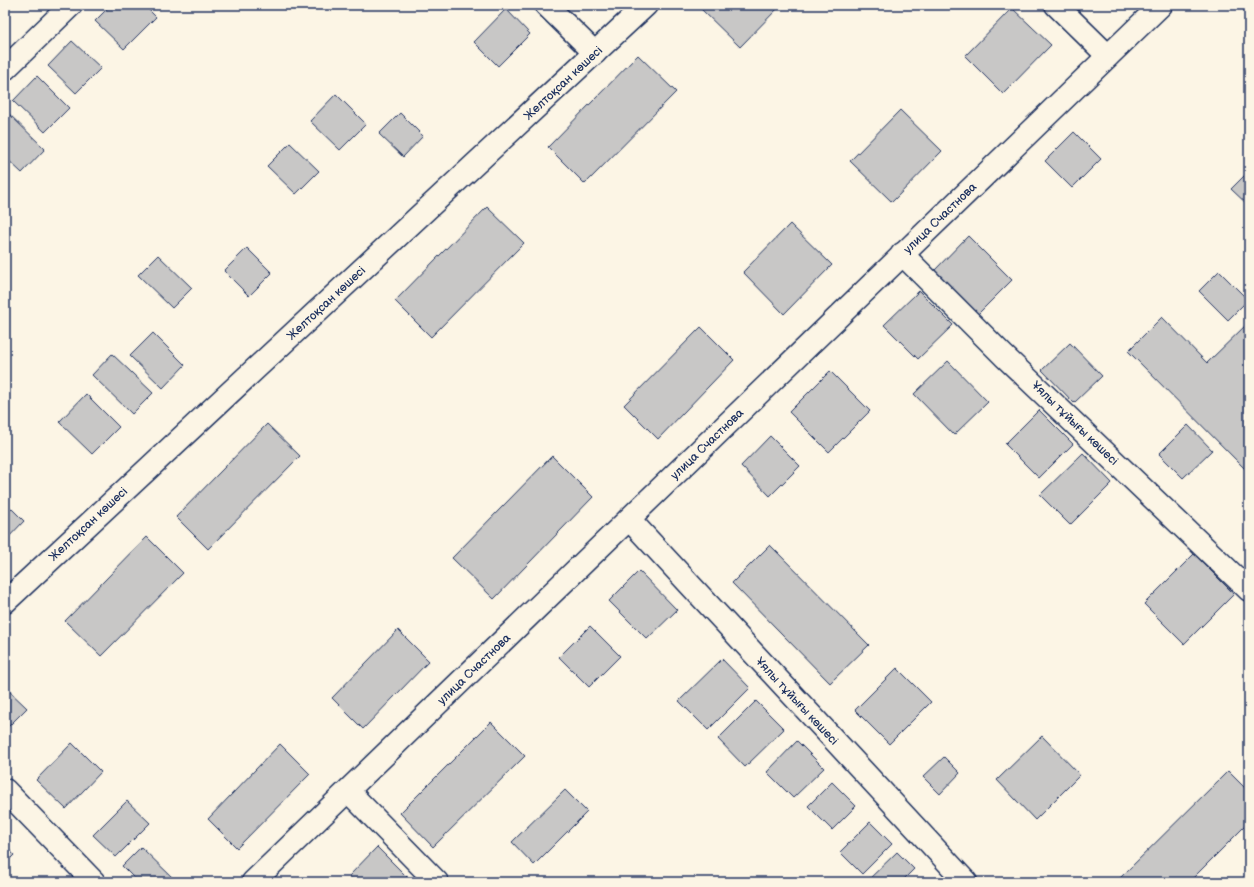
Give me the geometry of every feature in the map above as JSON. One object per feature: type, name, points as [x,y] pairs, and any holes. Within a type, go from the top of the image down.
[{"type":"street","points":[[5,69],[71,5]]},
{"type":"street","points":[[546,5],[595,53]]},
{"type":"street","name":"Желтоқсан көшесі","points":[[5,602],[646,5]]},
{"type":"street","points":[[1056,5],[1108,56]]},
{"type":"street","name":"улица Счастнова","points":[[253,882],[1161,5]]},
{"type":"street","name":"Ұялы тұйығы көшесі","points":[[902,254],[1004,356],[1249,590]]},
{"type":"street","name":"Ұялы тұйығы көшесі","points":[[629,519],[966,882]]},
{"type":"street","points":[[5,790],[94,882]]},
{"type":"street","points":[[348,791],[437,882]]},
{"type":"building","points":[[111,5],[144,5],[156,17],[124,49],[95,21]]},
{"type":"building","points":[[701,5],[781,5],[740,47],[699,7]]},
{"type":"building","points":[[1012,8],[1051,45],[1003,94],[965,56]]},
{"type":"building","points":[[506,9],[530,34],[498,66],[474,42]]},
{"type":"building","points":[[72,41],[101,68],[76,93],[48,66]]},
{"type":"building","points":[[638,55],[676,92],[585,184],[548,147]]},
{"type":"building","points":[[37,76],[69,108],[45,132],[13,101]]},
{"type":"building","points":[[336,94],[366,124],[340,150],[310,121]]},
{"type":"building","points":[[5,110],[45,149],[22,173],[5,157]]},
{"type":"building","points":[[900,110],[942,151],[892,202],[850,161]]},
{"type":"building","points":[[400,113],[423,136],[403,157],[379,134]]},
{"type":"building","points":[[1074,132],[1101,159],[1072,188],[1045,161]]},
{"type":"building","points":[[290,143],[319,171],[296,194],[267,166]]},
{"type":"building","points":[[1249,171],[1249,206],[1231,189]]},
{"type":"building","points":[[487,207],[524,243],[431,337],[395,301]]},
{"type":"building","points":[[790,224],[832,265],[784,314],[743,272]]},
{"type":"building","points":[[968,236],[1012,280],[977,315],[934,271]]},
{"type":"building","points":[[247,248],[272,273],[249,296],[224,271]]},
{"type":"building","points":[[158,255],[192,288],[172,308],[138,275]]},
{"type":"building","points":[[1219,271],[1248,300],[1228,320],[1199,291]]},
{"type":"building","points":[[919,291],[953,325],[918,359],[884,325]]},
{"type":"building","points":[[1162,317],[1207,363],[1249,322],[1249,473],[1128,351]]},
{"type":"building","points":[[701,327],[734,360],[658,439],[624,405]]},
{"type":"building","points":[[153,333],[185,365],[163,388],[130,356]]},
{"type":"building","points":[[1070,343],[1102,376],[1074,403],[1042,370]]},
{"type":"building","points":[[112,354],[153,393],[132,414],[92,375]]},
{"type":"building","points":[[948,361],[988,402],[954,435],[914,394]]},
{"type":"building","points":[[830,371],[870,411],[829,452],[789,412]]},
{"type":"building","points":[[86,394],[119,427],[92,454],[59,422]]},
{"type":"building","points":[[1039,410],[1073,444],[1039,478],[1005,444]]},
{"type":"building","points":[[267,424],[300,456],[208,549],[176,517]]},
{"type":"building","points":[[1188,425],[1212,450],[1183,478],[1159,454]]},
{"type":"building","points":[[770,436],[800,466],[770,496],[741,466]]},
{"type":"building","points":[[1083,453],[1112,483],[1070,525],[1040,495]]},
{"type":"building","points":[[552,456],[593,497],[494,599],[452,558]]},
{"type":"building","points":[[5,502],[24,521],[5,541]]},
{"type":"building","points":[[147,537],[183,573],[101,656],[65,621]]},
{"type":"building","points":[[770,545],[869,645],[830,683],[732,583]]},
{"type":"building","points":[[1194,554],[1234,594],[1184,644],[1144,604]]},
{"type":"building","points":[[639,571],[677,610],[647,639],[609,601]]},
{"type":"building","points":[[590,626],[620,656],[589,687],[559,657]]},
{"type":"building","points":[[398,630],[429,661],[363,729],[332,698]]},
{"type":"building","points":[[722,659],[750,688],[708,730],[679,701]]},
{"type":"building","points":[[897,668],[931,702],[889,744],[855,710]]},
{"type":"building","points":[[5,687],[27,708],[5,730]]},
{"type":"building","points":[[756,701],[784,729],[745,767],[718,739]]},
{"type":"building","points":[[491,722],[525,756],[433,847],[400,813]]},
{"type":"building","points":[[1042,736],[1080,775],[1035,820],[997,780]]},
{"type":"building","points":[[797,741],[824,768],[793,798],[767,772]]},
{"type":"building","points":[[72,743],[101,772],[66,809],[36,780]]},
{"type":"building","points":[[280,744],[310,774],[237,848],[208,819]]},
{"type":"building","points":[[944,757],[960,773],[940,794],[923,777]]},
{"type":"building","points":[[1228,771],[1249,792],[1249,822],[1189,882],[1116,882]]},
{"type":"building","points":[[832,782],[856,806],[832,830],[808,806]]},
{"type":"building","points":[[565,790],[587,812],[534,865],[512,842]]},
{"type":"building","points":[[127,801],[150,823],[116,857],[93,835]]},
{"type":"building","points":[[870,822],[892,844],[862,874],[840,852]]},
{"type":"building","points":[[5,845],[14,855],[5,864]]},
{"type":"building","points":[[141,847],[175,880],[173,882],[138,882],[122,866]]},
{"type":"building","points":[[377,847],[407,877],[402,882],[355,882],[349,876]]},
{"type":"building","points":[[897,852],[914,869],[901,882],[867,881]]}]
